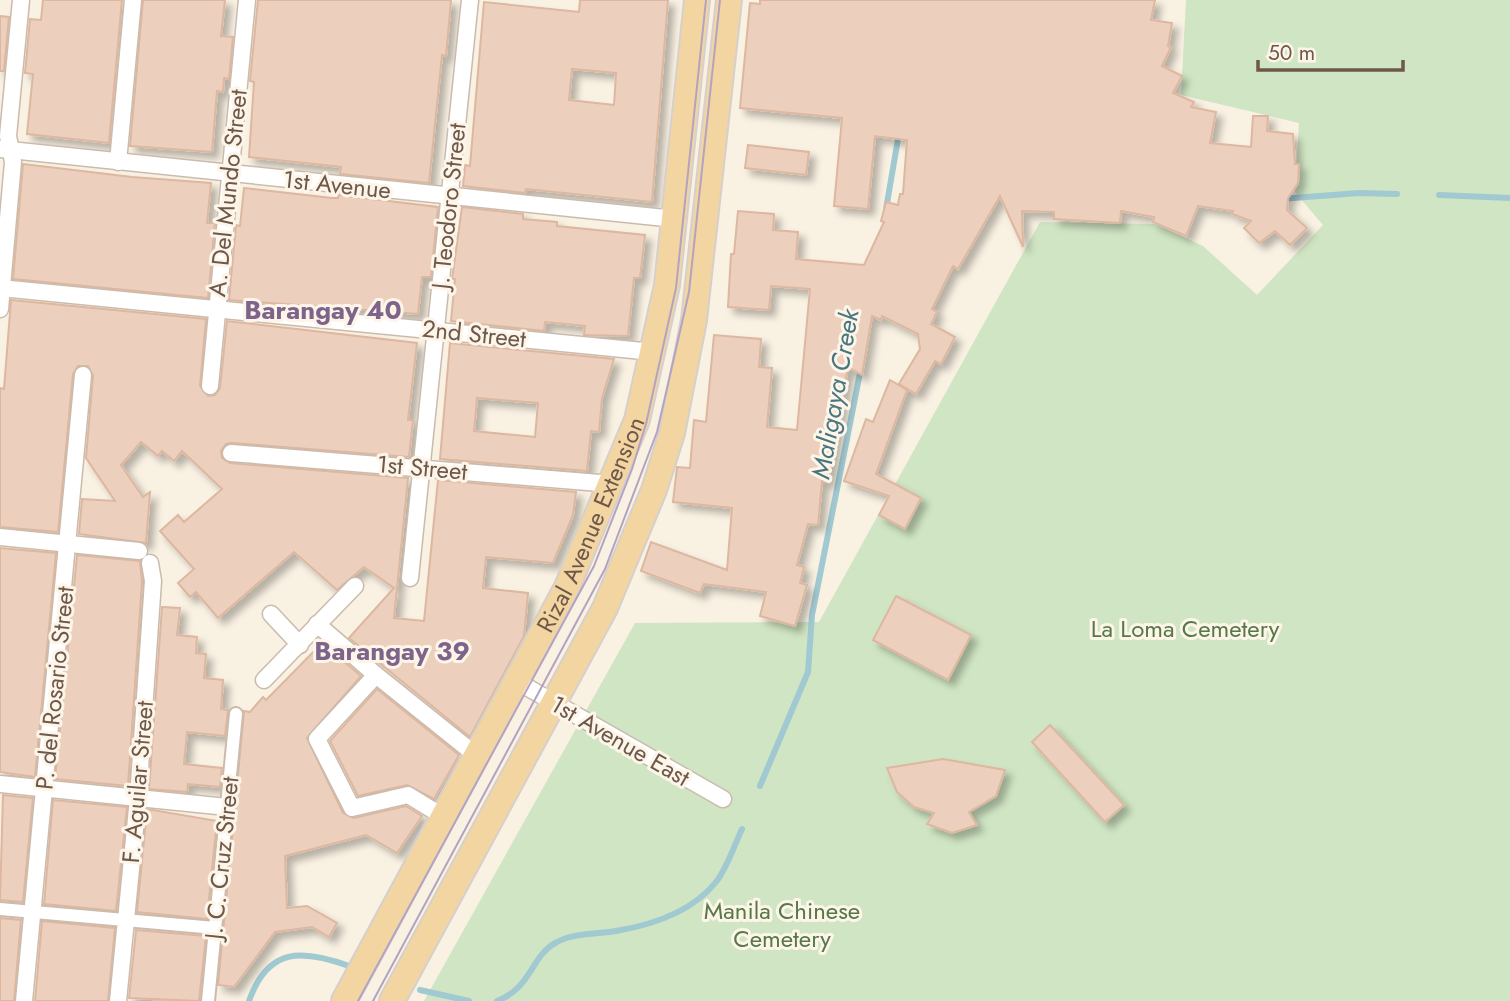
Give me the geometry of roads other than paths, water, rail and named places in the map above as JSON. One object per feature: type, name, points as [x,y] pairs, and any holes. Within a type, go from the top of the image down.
[{"type":"main road","name":"Rizal Avenue Extension","points":[[344,1001],[518,682],[566,587],[637,420],[653,352],[675,219],[697,0]]},
{"type":"main road","name":"Rizal Avenue Extension","points":[[392,1001],[605,608],[654,490],[668,444],[689,352],[729,0]]},
{"type":"main road","points":[[678,190],[708,194]]},
{"type":"street","points":[[0,309],[13,162],[5,149],[21,0]]},
{"type":"street","points":[[118,162],[133,0]]},
{"type":"street","name":"A. Del Mundo Street","points":[[210,386],[247,0]]},
{"type":"street","name":"J. Teodoro Street","points":[[410,578],[470,0]]},
{"type":"street","name":"1st Avenue","points":[[5,149],[675,219]]},
{"type":"street","name":"2nd Street","points":[[1,288],[653,352]]},
{"type":"street","name":"P. del Rosario Street","points":[[24,1001],[83,374]]},
{"type":"street","name":"1st Street","points":[[231,453],[612,484]]},
{"type":"street","points":[[0,537],[69,544]]},
{"type":"street","name":"F. Aguilar Street","points":[[69,544],[145,557],[153,581],[138,798],[118,1001]]},
{"type":"street","points":[[264,680],[355,586]]},
{"type":"street","points":[[271,614],[300,645]]},
{"type":"street","points":[[317,624],[477,756]]},
{"type":"street","points":[[376,675],[316,740],[351,808],[408,795],[444,817]]},
{"type":"street","name":"1st Avenue East","points":[[518,682],[723,799]]},
{"type":"street","name":"J. C. Cruz Street","points":[[208,1001],[236,714]]},
{"type":"street","points":[[0,784],[227,807]]},
{"type":"street","points":[[0,909],[126,918],[215,928]]},
{"type":"waterway","name":"Maligaya Creek","points":[[886,209],[899,133]]},
{"type":"waterway","points":[[1280,199],[1359,193],[1397,194]]},
{"type":"waterway","points":[[1439,195],[1510,198]]},
{"type":"waterway","name":"Maligaya Creek","points":[[760,786],[808,672],[812,615],[861,368]]},
{"type":"waterway","name":"Maligaya Creek","points":[[497,1001],[518,988],[541,955],[557,942],[578,935],[616,931],[657,921],[695,901],[720,876],[742,829]]},
{"type":"waterway","name":"Maligaya Creek","points":[[249,1001],[266,970],[288,957],[316,957],[349,966]]},
{"type":"waterway","name":"Maligaya Creek","points":[[420,990],[469,1001]]},
{"type":"tram line","points":[[358,1001],[594,566],[632,469],[646,424],[676,288],[706,0]]},
{"type":"tram line","points":[[373,1001],[605,569],[657,432],[689,292],[720,0]]},
{"type":"district","name":"Barangay 40","points":[[323,310]]},
{"type":"district","name":"Barangay 39","points":[[392,651]]},
{"type":"park label","name":"La Loma Cemetery","points":[[1185,629]]},
{"type":"park label","name":"Manila Chinese Cemetery","points":[[782,925]]}]
